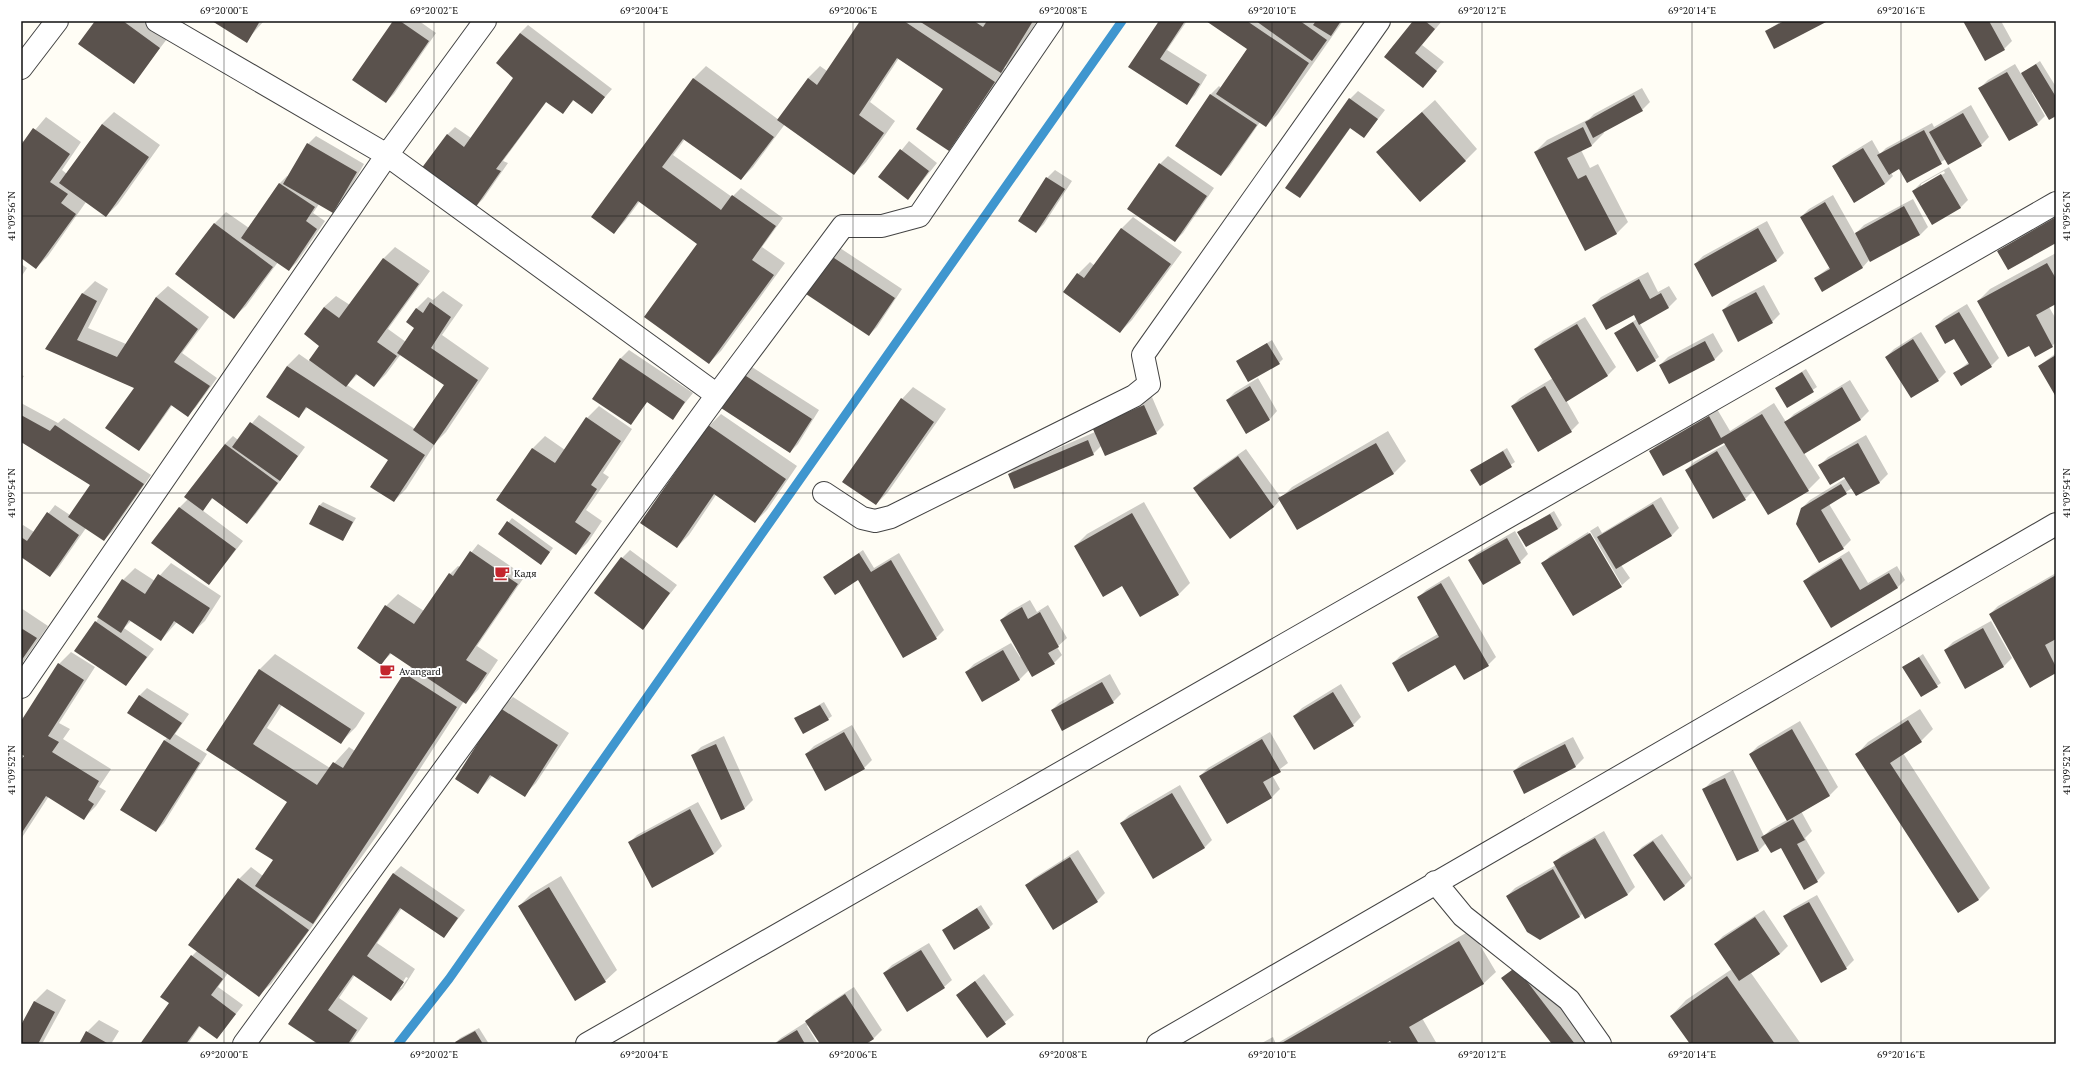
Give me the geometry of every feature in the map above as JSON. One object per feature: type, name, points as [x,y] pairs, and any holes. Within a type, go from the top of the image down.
[{"type":"street","points":[[21,68],[57,21]]},
{"type":"street","points":[[157,21],[387,156],[717,395]]},
{"type":"street","points":[[21,687],[387,156],[485,21]]},
{"type":"street","points":[[244,1044],[717,395],[843,226],[882,226],[919,216],[1052,21]]},
{"type":"street","points":[[824,493],[862,518],[875,522],[891,518],[1134,396],[1149,384],[1143,355],[1379,21]]},
{"type":"street","points":[[587,1044],[2056,203]]},
{"type":"street","points":[[1158,1044],[1435,882],[2056,524]]},
{"type":"street","points":[[1435,882],[1462,916],[1569,1000],[1600,1044]]},
{"type":"building","points":[[95,21],[123,21],[160,48],[134,84],[78,44]]},
{"type":"building","points":[[212,21],[260,21],[247,43]]},
{"type":"building","points":[[393,21],[400,21],[429,41],[386,103],[352,80]]},
{"type":"building","points":[[860,21],[904,21],[995,82],[949,151],[916,129],[943,89],[897,58],[859,115],[884,133],[854,175],[777,120],[808,78],[817,85]]},
{"type":"building","points":[[919,21],[974,21],[983,27],[987,21],[1033,21],[1001,73]]},
{"type":"building","points":[[1159,21],[1185,21],[1160,59],[1200,84],[1187,105],[1128,67]]},
{"type":"building","points":[[1206,21],[1247,21],[1309,63],[1266,127],[1216,94],[1247,49]]},
{"type":"building","points":[[1256,21],[1300,21],[1327,40],[1312,61]]},
{"type":"building","points":[[1316,21],[1341,21],[1331,36],[1313,25]]},
{"type":"building","points":[[1413,21],[1425,21],[1435,29],[1415,53],[1437,71],[1423,88],[1384,57]]},
{"type":"building","points":[[1784,21],[1828,21],[1774,49],[1765,31]]},
{"type":"building","points":[[1963,21],[1989,21],[2005,50],[1985,61]]},
{"type":"building","points":[[520,33],[605,97],[592,114],[573,100],[563,114],[546,102],[496,169],[501,171],[475,208],[421,169],[447,134],[464,147],[513,78],[496,63]]},
{"type":"building","points":[[2036,64],[2056,97],[2056,116],[2049,120],[2021,73]]},
{"type":"building","points":[[2007,72],[2038,125],[2009,141],[1978,88]]},
{"type":"building","points":[[693,78],[774,137],[741,180],[683,139],[662,167],[721,210],[732,195],[776,226],[752,260],[774,275],[709,364],[644,317],[697,244],[638,201],[614,234],[591,217]]},
{"type":"building","points":[[1210,94],[1257,125],[1221,176],[1175,146]]},
{"type":"building","points":[[1634,95],[1643,111],[1593,138],[1585,122]]},
{"type":"building","points":[[1349,98],[1378,119],[1364,138],[1350,128],[1300,198],[1285,188]]},
{"type":"building","points":[[1422,112],[1466,161],[1420,202],[1376,152]]},
{"type":"building","points":[[1963,113],[1982,146],[1948,165],[1929,132]]},
{"type":"building","points":[[102,124],[149,157],[106,217],[59,183]]},
{"type":"building","points":[[1583,127],[1592,146],[1567,158],[1578,179],[1586,175],[1617,234],[1585,251],[1534,152]]},
{"type":"building","points":[[33,128],[70,154],[50,182],[68,194],[61,203],[76,214],[36,269],[21,258],[21,145]]},
{"type":"building","points":[[1924,130],[1942,164],[1907,183],[1899,169],[1889,175],[1877,155]]},
{"type":"building","points":[[307,143],[357,172],[333,213],[283,184]]},
{"type":"building","points":[[1863,148],[1885,184],[1854,203],[1832,166]]},
{"type":"building","points":[[900,149],[929,171],[908,200],[878,177]]},
{"type":"building","points":[[1159,163],[1207,196],[1175,242],[1127,209]]},
{"type":"building","points":[[1941,174],[1961,208],[1932,225],[1912,191]]},
{"type":"building","points":[[1046,177],[1065,189],[1036,233],[1018,221]]},
{"type":"building","points":[[279,183],[315,207],[306,221],[317,229],[289,271],[241,238]]},
{"type":"building","points":[[1825,202],[1863,268],[1822,292],[1814,278],[1830,269],[1800,217]]},
{"type":"building","points":[[1904,206],[1920,235],[1870,262],[1855,233]]},
{"type":"building","points":[[2056,217],[2056,243],[2008,270],[1997,251]]},
{"type":"building","points":[[214,223],[273,267],[234,319],[175,274]]},
{"type":"building","points":[[1121,228],[1171,264],[1120,333],[1063,292],[1077,273],[1084,278]]},
{"type":"building","points":[[1758,228],[1777,261],[1712,297],[1694,264]]},
{"type":"building","points":[[831,256],[895,298],[869,336],[806,294]]},
{"type":"building","points":[[383,258],[419,284],[377,342],[397,356],[374,387],[356,374],[346,387],[309,360],[319,346],[304,334],[324,307],[339,318]]},
{"type":"building","points":[[2047,263],[2055,277],[2056,276],[2056,304],[2036,315],[2053,347],[2035,357],[2029,346],[2008,357],[1977,301]]},
{"type":"building","points":[[1639,279],[1650,299],[1661,293],[1669,308],[1639,325],[1634,315],[1606,330],[1592,305]]},
{"type":"building","points":[[1756,292],[1773,323],[1738,342],[1722,310]]},
{"type":"building","points":[[82,293],[97,301],[77,340],[117,357],[156,297],[198,329],[174,362],[210,386],[188,417],[171,405],[139,451],[105,428],[134,388],[45,349]]},
{"type":"building","points":[[430,302],[451,317],[431,348],[478,380],[434,445],[413,430],[444,385],[397,353],[414,328],[406,322],[416,308],[423,313]]},
{"type":"building","points":[[1959,312],[1992,367],[1961,386],[1953,373],[1969,364],[1954,339],[1945,344],[1935,326]]},
{"type":"building","points":[[1633,322],[1656,361],[1637,372],[1614,333]]},
{"type":"building","points":[[1577,324],[1608,376],[1566,402],[1534,349]]},
{"type":"building","points":[[1913,339],[1939,381],[1911,398],[1885,357]]},
{"type":"building","points":[[1705,341],[1715,360],[1669,384],[1659,365]]},
{"type":"building","points":[[1267,343],[1280,364],[1248,382],[1236,361]]},
{"type":"building","points":[[2056,355],[2056,397],[2038,366]]},
{"type":"building","points":[[620,358],[685,402],[673,420],[647,402],[631,425],[592,399]]},
{"type":"building","points":[[287,366],[425,455],[394,502],[370,487],[388,460],[306,407],[299,418],[266,397]]},
{"type":"building","points":[[1802,372],[1814,392],[1787,408],[1775,388]]},
{"type":"building","points":[[743,374],[812,419],[790,453],[721,408]]},
{"type":"building","points":[[1250,386],[1270,420],[1246,434],[1226,400]]},
{"type":"building","points":[[1545,386],[1572,432],[1538,452],[1511,406]]},
{"type":"building","points":[[1842,387],[1861,420],[1804,454],[1784,422]]},
{"type":"building","points":[[901,398],[934,422],[876,505],[842,482]]},
{"type":"building","points":[[1144,405],[1157,434],[1105,456],[1092,427]]},
{"type":"building","points":[[1762,414],[1809,491],[1768,515],[1724,443],[1663,476],[1649,451],[1709,416],[1721,438]]},
{"type":"building","points":[[21,415],[50,431],[55,425],[144,484],[104,541],[68,517],[90,485],[21,442]]},
{"type":"building","points":[[586,417],[621,441],[591,485],[597,489],[575,522],[591,533],[576,555],[496,500],[532,448],[555,463]]},
{"type":"building","points":[[250,422],[298,456],[280,481],[232,447]]},
{"type":"building","points":[[708,425],[786,479],[755,523],[714,494],[677,548],[640,523]]},
{"type":"building","points":[[1088,440],[1094,455],[1014,489],[1008,474]]},
{"type":"building","points":[[1376,443],[1394,474],[1297,530],[1278,498]]},
{"type":"building","points":[[1858,443],[1880,483],[1856,496],[1844,477],[1830,485],[1818,465]]},
{"type":"building","points":[[225,444],[278,483],[247,524],[212,498],[203,511],[184,497]]},
{"type":"building","points":[[1503,451],[1512,467],[1480,486],[1470,470]]},
{"type":"building","points":[[1717,451],[1746,500],[1713,519],[1685,470]]},
{"type":"building","points":[[1238,456],[1274,507],[1230,539],[1193,488]]},
{"type":"building","points":[[1841,484],[1847,494],[1821,510],[1844,549],[1819,563],[1796,524],[1801,508]]},
{"type":"building","points":[[1653,504],[1672,536],[1616,569],[1597,537]]},
{"type":"building","points":[[319,505],[353,522],[343,541],[309,524]]},
{"type":"building","points":[[179,507],[236,549],[209,585],[151,543]]},
{"type":"building","points":[[47,512],[79,535],[50,577],[21,557],[21,537],[27,541]]},
{"type":"building","points":[[1132,513],[1179,595],[1140,617],[1122,586],[1103,597],[1074,546]]},
{"type":"building","points":[[1550,514],[1558,529],[1526,547],[1517,532]]},
{"type":"building","points":[[507,521],[550,552],[541,565],[498,534]]},
{"type":"building","points":[[1590,533],[1622,587],[1573,616],[1541,563]]},
{"type":"building","points":[[1507,538],[1521,563],[1483,585],[1468,560]]},
{"type":"building","points":[[470,551],[518,584],[466,660],[487,673],[466,704],[390,653],[381,665],[357,648],[385,605],[414,624],[449,573],[453,576]]},
{"type":"building","points":[[859,553],[871,572],[891,560],[937,639],[903,658],[858,580],[835,595],[823,577]]},
{"type":"building","points":[[621,557],[670,593],[643,630],[594,593]]},
{"type":"building","points":[[1841,558],[1860,590],[1889,573],[1898,588],[1831,628],[1803,581]]},
{"type":"building","points":[[158,574],[210,608],[193,634],[174,621],[161,641],[129,620],[121,633],[97,617],[122,579],[145,594]]},
{"type":"building","points":[[2056,575],[2056,639],[2045,645],[2056,667],[2056,673],[2030,688],[1989,614]]},
{"type":"building","points":[[1441,583],[1489,666],[1464,680],[1455,665],[1408,692],[1392,663],[1439,637],[1417,597]]},
{"type":"building","points":[[1022,607],[1028,619],[1040,612],[1059,647],[1048,653],[1055,664],[1032,677],[1000,620]]},
{"type":"building","points":[[95,621],[147,657],[126,686],[74,651]]},
{"type":"building","points":[[21,628],[37,638],[21,661]]},
{"type":"building","points":[[1983,628],[2004,667],[1965,689],[1944,650]]},
{"type":"building","points":[[1003,650],[1020,680],[982,702],[965,672]]},
{"type":"building","points":[[1919,657],[1938,687],[1921,697],[1902,667]]},
{"type":"building","points":[[58,663],[84,680],[48,736],[59,742],[52,752],[99,781],[88,800],[94,804],[84,820],[46,796],[21,834],[21,760],[24,756],[21,754],[21,721]]},
{"type":"building","points":[[259,669],[351,729],[341,744],[279,704],[253,744],[317,785],[333,762],[343,768],[404,673],[457,707],[313,924],[255,886],[273,860],[255,849],[287,802],[206,750]]},
{"type":"building","points":[[1102,682],[1114,703],[1062,731],[1051,710]]},
{"type":"building","points":[[1333,692],[1354,726],[1314,750],[1293,716]]},
{"type":"building","points":[[139,695],[182,723],[170,740],[127,713]]},
{"type":"building","points":[[820,705],[829,720],[803,734],[794,718]]},
{"type":"building","points":[[500,708],[558,745],[525,797],[490,775],[478,794],[455,779]]},
{"type":"building","points":[[1908,720],[1922,742],[1890,763],[1979,900],[1958,913],[1855,754]]},
{"type":"building","points":[[1792,729],[1830,796],[1787,821],[1749,754]]},
{"type":"building","points":[[844,732],[865,769],[825,791],[805,754]]},
{"type":"building","points":[[1262,739],[1281,772],[1263,782],[1272,798],[1227,824],[1199,776]]},
{"type":"building","points":[[164,740],[200,763],[156,832],[120,810]]},
{"type":"building","points":[[716,744],[745,809],[721,820],[691,755]]},
{"type":"building","points":[[1565,744],[1576,767],[1524,794],[1513,771]]},
{"type":"building","points":[[1725,778],[1759,851],[1737,861],[1702,789]]},
{"type":"building","points":[[1172,793],[1205,848],[1153,879],[1120,823]]},
{"type":"building","points":[[690,809],[714,854],[652,888],[628,842]]},
{"type":"building","points":[[1793,819],[1805,840],[1797,844],[1818,882],[1804,890],[1781,848],[1771,853],[1761,837]]},
{"type":"building","points":[[1595,838],[1628,895],[1585,919],[1553,862]]},
{"type":"building","points":[[1653,841],[1685,886],[1664,901],[1633,855]]},
{"type":"building","points":[[1070,857],[1098,902],[1053,930],[1025,885]]},
{"type":"building","points":[[1553,869],[1580,917],[1540,940],[1527,932],[1506,896]]},
{"type":"building","points":[[393,873],[458,918],[444,938],[400,908],[367,956],[404,982],[391,1001],[353,975],[328,1010],[357,1030],[348,1044],[318,1044],[288,1024]]},
{"type":"building","points":[[238,878],[309,930],[259,997],[188,945]]},
{"type":"building","points":[[549,887],[606,982],[575,1001],[518,906]]},
{"type":"building","points":[[1809,902],[1847,969],[1821,983],[1783,916]]},
{"type":"building","points":[[977,908],[990,928],[954,950],[942,930]]},
{"type":"building","points":[[1755,917],[1780,954],[1739,981],[1714,944]]},
{"type":"building","points":[[1459,941],[1484,984],[1409,1027],[1419,1044],[1392,1044],[1390,1041],[1385,1044],[1280,1044]]},
{"type":"building","points":[[921,950],[945,988],[907,1012],[883,973]]},
{"type":"building","points":[[191,955],[223,979],[211,995],[236,1014],[217,1039],[199,1026],[186,1044],[140,1044],[169,1003],[160,997]]},
{"type":"building","points":[[1516,967],[1575,1044],[1552,1044],[1501,978]]},
{"type":"building","points":[[1727,976],[1775,1044],[1690,1044],[1670,1016]]},
{"type":"building","points":[[975,981],[1006,1024],[987,1038],[956,995]]},
{"type":"building","points":[[845,994],[874,1039],[866,1044],[820,1044],[805,1021]]},
{"type":"building","points":[[34,1001],[55,1012],[38,1044],[21,1044],[21,1025]]},
{"type":"building","points":[[797,1030],[805,1044],[774,1044]]},
{"type":"building","points":[[86,1031],[107,1043],[107,1044],[79,1044]]},
{"type":"building","points":[[475,1031],[483,1044],[456,1044],[455,1042]]},
{"type":"waterway","points":[[398,1044],[449,979],[1122,21]]},
{"type":"place","name":"Кадя","points":[[502,573]]},
{"type":"place","name":"Avangard","points":[[387,671]]}]
